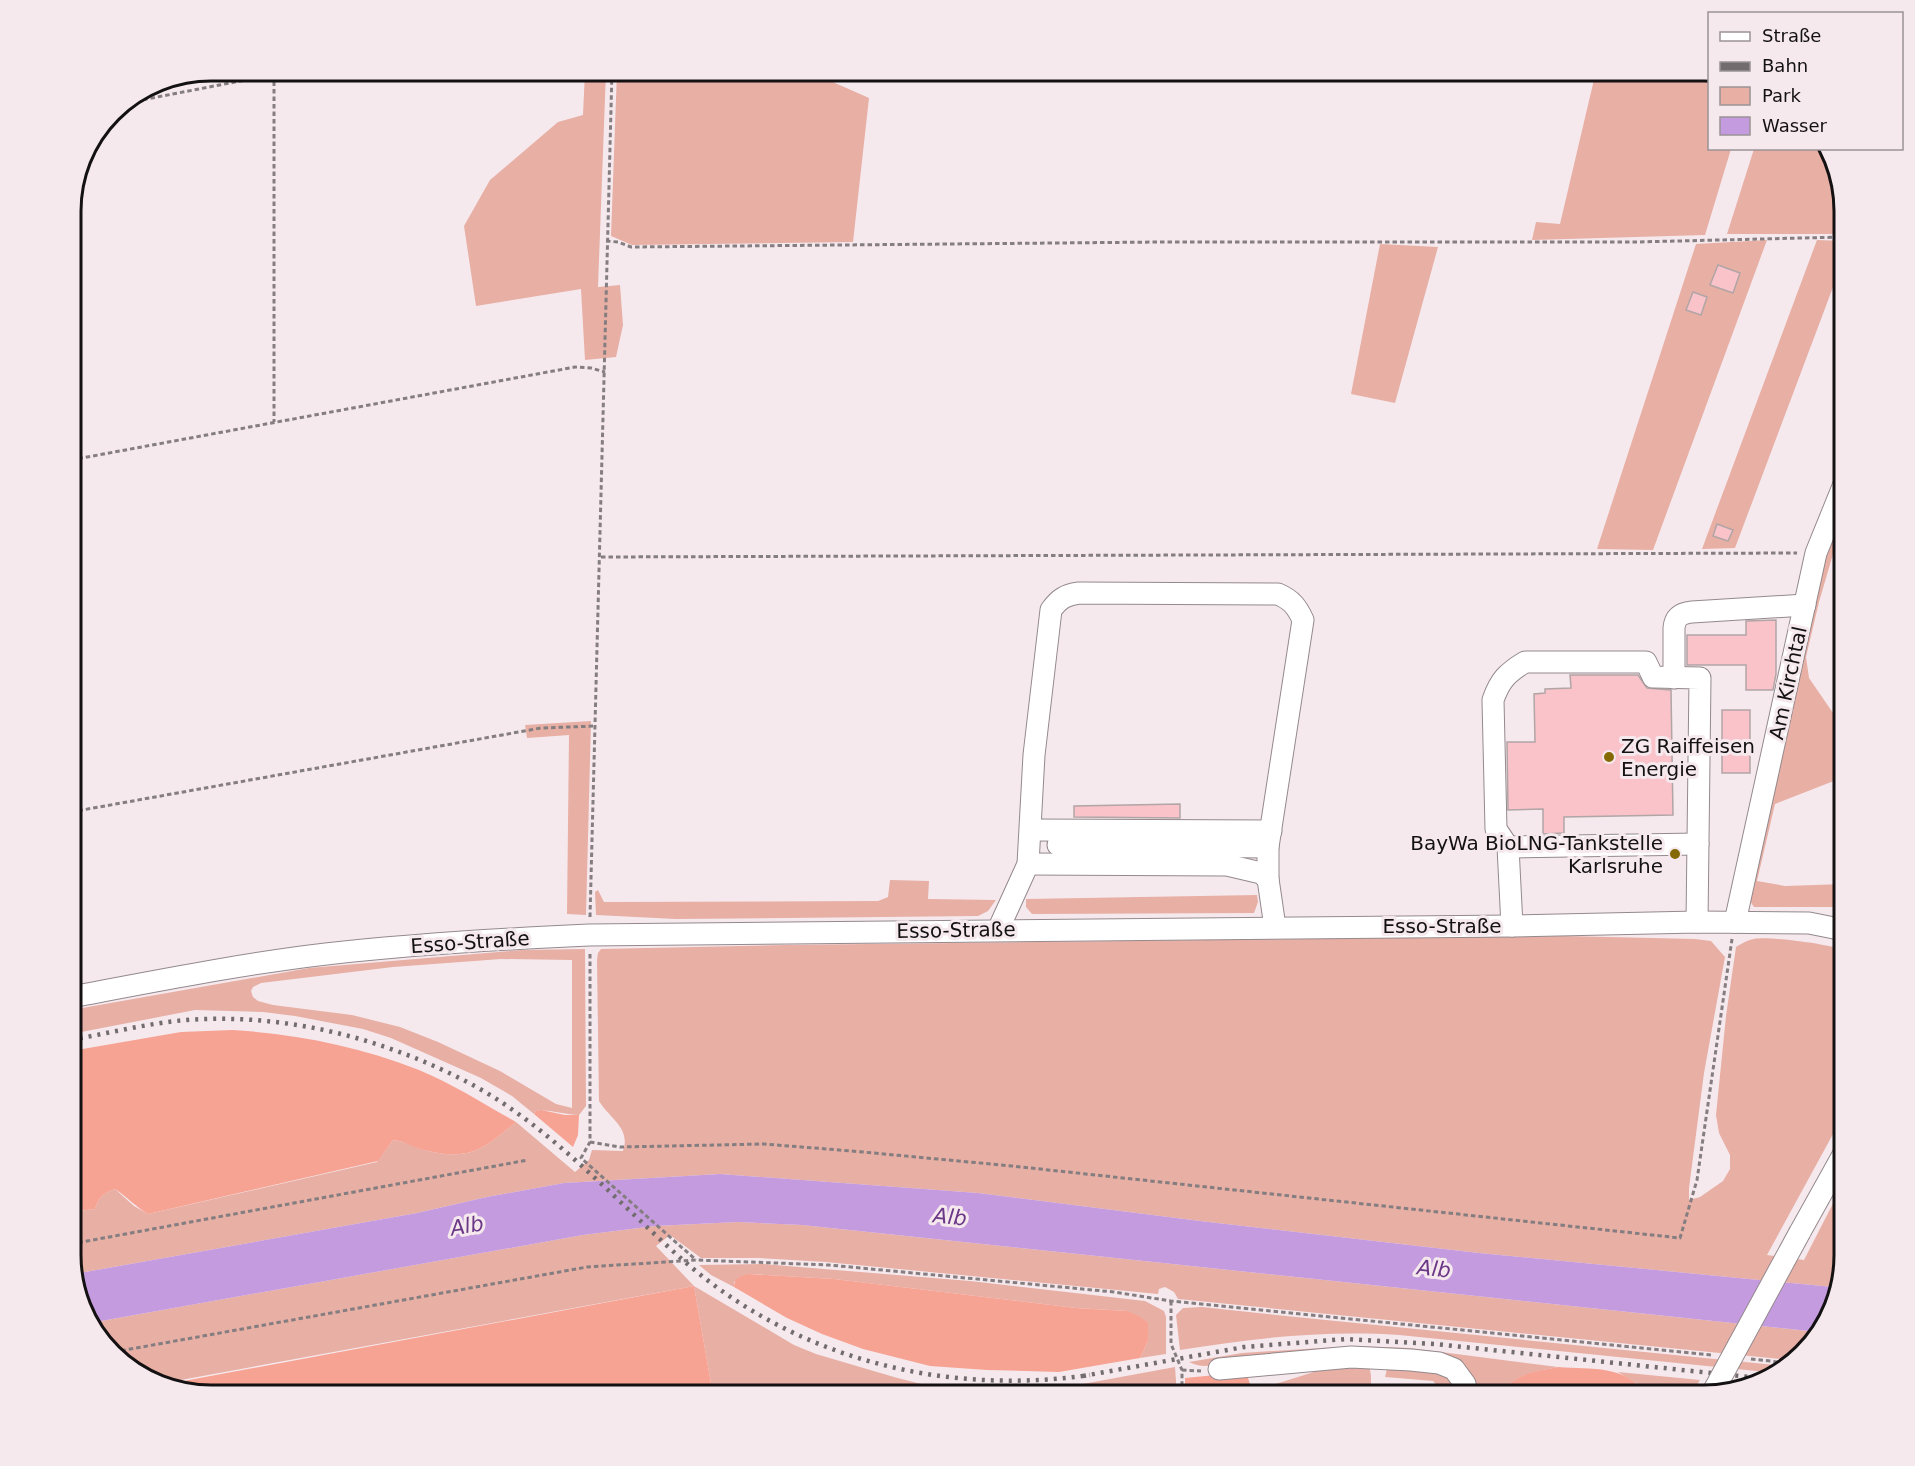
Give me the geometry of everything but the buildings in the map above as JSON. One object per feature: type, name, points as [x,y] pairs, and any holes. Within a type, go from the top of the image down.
[{"type":"street","name":"Am Kirchtal","points":[[1735,922],[1816,553],[1834,510]]},
{"type":"street","points":[[998,930],[1030,846],[1034,754],[1051,610],[1067,595],[1079,593],[1278,594],[1297,606],[1303,620],[1270,839],[1268,879],[1275,927]]},
{"type":"street","points":[[1674,678],[1674,621],[1678,616],[1692,612],[1805,605]]},
{"type":"street","points":[[1512,926],[1508,847],[1496,829],[1493,700],[1498,685],[1511,670],[1525,662],[1646,662],[1653,677],[1700,678],[1697,922]]},
{"type":"street","points":[[1030,846],[1270,839]]},
{"type":"street","points":[[1508,847],[1698,844]]},
{"type":"street","points":[[1030,846],[1227,865],[1261,873],[1268,879]]},
{"type":"street","name":"Esso-Straße","points":[[81,995],[235,967],[326,954],[454,942],[589,935],[1512,926],[1697,922],[1809,923],[1834,928]]},
{"type":"street","points":[[1717,1384],[1834,1172]]},
{"type":"street","points":[[1219,1369],[1351,1357],[1411,1360],[1439,1364],[1454,1369],[1465,1385]]},
{"type":"path","points":[[144,100],[238,81]]},
{"type":"path","points":[[274,81],[274,422]]},
{"type":"path","points":[[612,81],[606,241],[601,558],[589,935],[590,1142],[581,1158],[696,1260]]},
{"type":"path","points":[[606,241],[618,242],[631,247],[1160,242],[1625,242],[1834,237]]},
{"type":"path","points":[[81,458],[575,367],[605,372]]},
{"type":"path","points":[[601,558],[1816,553]]},
{"type":"path","points":[[81,810],[541,728],[596,726]]},
{"type":"path","points":[[590,1142],[620,1147],[764,1144],[852,1151],[1012,1166],[1680,1238],[1697,1180],[1735,922]]},
{"type":"path","points":[[81,1242],[528,1160]]},
{"type":"path","points":[[122,1350],[587,1267],[696,1260],[830,1265],[1114,1292],[1171,1301],[1712,1355]]},
{"type":"path","points":[[1171,1301],[1171,1344],[1182,1370],[1182,1385]]},
{"type":"path","points":[[1748,1359],[1777,1362]]},
{"type":"green space","points":[[585,81],[606,81],[598,287],[620,285],[623,325],[616,357],[585,360],[581,289],[476,306],[464,226],[490,180],[558,122],[583,115]]},
{"type":"green space","points":[[617,81],[831,81],[869,98],[853,242],[632,245],[611,236]]},
{"type":"green space","points":[[1594,81],[1708,81],[1708,150],[1731,150],[1705,235],[1532,240],[1536,222],[1560,224]]},
{"type":"green space","points":[[1754,150],[1819,150],[1830,178],[1833,194],[1834,234],[1727,234]]},
{"type":"green space","points":[[1767,240],[1653,550],[1597,549],[1696,244]]},
{"type":"green space","points":[[1817,240],[1834,241],[1834,285],[1735,548],[1702,549]]},
{"type":"green space","points":[[1380,244],[1438,247],[1395,403],[1351,394]]},
{"type":"green space","points":[[1834,531],[1834,551],[1806,657],[1809,678],[1834,714],[1834,781],[1775,804],[1757,881],[1785,886],[1834,884],[1834,907],[1754,907],[1748,898],[1815,585]]},
{"type":"green space","points":[[591,721],[586,915],[567,914],[569,735],[527,738],[525,725]]},
{"type":"green space","points":[[890,880],[929,881],[928,899],[996,900],[988,911],[978,916],[676,919],[596,915],[595,892],[598,890],[604,902],[878,901],[888,897]]},
{"type":"green space","points":[[1257,895],[1258,902],[1254,913],[1032,914],[1026,907],[1026,899]]},
{"type":"green space","points":[[1564,936],[1711,941],[1725,957],[1704,1073],[1689,1200],[1700,1197],[1723,1181],[1730,1169],[1730,1155],[1719,1133],[1716,1115],[1736,947],[1744,942],[1762,938],[1834,948],[1834,1132],[1767,1255],[1804,1260],[1834,1202],[1834,1255],[1830,1287],[1479,1253],[978,1193],[720,1174],[564,1183],[417,1213],[82,1273],[81,1211],[95,1209],[102,1196],[115,1189],[134,1206],[148,1214],[377,1162],[393,1140],[443,1154],[467,1153],[486,1145],[516,1122],[575,1172],[589,1160],[592,1150],[623,1151],[625,1143],[622,1130],[599,1101],[597,960],[601,949]]},
{"type":"green space","points":[[585,949],[586,1106],[579,1115],[552,1111],[536,1111],[534,1114],[512,1096],[481,1078],[391,1038],[363,1029],[295,1016],[263,1012],[195,1010],[81,1032],[81,1008],[309,968],[522,950]],"holes":[[[501,959],[572,960],[572,1108],[556,1104],[500,1071],[400,1027],[352,1015],[273,1005],[258,1001],[253,997],[251,991],[253,987],[261,983],[393,967]]]},
{"type":"green space","points":[[738,1222],[802,1225],[1809,1331],[1796,1347],[1782,1359],[1178,1299],[1174,1292],[1165,1287],[1159,1289],[1158,1294],[826,1262],[759,1258],[701,1258],[670,1235],[656,1246],[694,1286],[179,1380],[154,1372],[125,1353],[99,1321],[583,1235],[655,1226]]},
{"type":"green space","points":[[763,1264],[970,1281],[1145,1301],[1164,1311],[1166,1354],[1140,1358],[1148,1341],[1127,1311],[1076,1308],[834,1279],[750,1274],[734,1282],[734,1287],[711,1275],[699,1265]]},
{"type":"green space","points":[[694,1286],[794,1345],[816,1354],[925,1385],[711,1385]]},
{"type":"green space","points":[[1202,1307],[1773,1365],[1762,1372],[1371,1334],[1290,1336],[1180,1350],[1176,1315],[1183,1308]]},
{"type":"green space","points":[[1352,1346],[1410,1348],[1558,1367],[1519,1378],[1508,1385],[1470,1385],[1459,1365],[1234,1360],[1200,1366],[1189,1362],[1242,1353]]},
{"type":"green space","points":[[1369,1364],[1371,1385],[1272,1385],[1336,1365]]},
{"type":"green space","points":[[1388,1365],[1446,1373],[1455,1385],[1437,1385],[1433,1381],[1385,1377]]},
{"type":"green space","points":[[1175,1367],[1176,1385],[1077,1385]]},
{"type":"green space","points":[[1618,1372],[1700,1380],[1697,1385],[1639,1385]]},
{"type":"shaded area","points":[[232,1030],[280,1035],[327,1042],[373,1054],[419,1070],[468,1094],[516,1122],[486,1145],[467,1153],[443,1154],[393,1140],[378,1161],[148,1214],[115,1189],[102,1196],[95,1209],[81,1211],[81,1049],[181,1032]]},
{"type":"shaded area","points":[[541,1110],[565,1115],[579,1115],[578,1135],[573,1147],[534,1114]]},
{"type":"shaded area","points":[[749,1274],[834,1279],[1076,1308],[1127,1311],[1148,1323],[1148,1341],[1140,1358],[1059,1372],[930,1366],[863,1349],[787,1318],[734,1287],[737,1279]]},
{"type":"shaded area","points":[[694,1286],[711,1385],[211,1385],[183,1381]]},
{"type":"shaded area","points":[[1558,1367],[1607,1370],[1618,1373],[1638,1385],[1508,1385],[1533,1372]]},
{"type":"shaded area","points":[[1246,1372],[1250,1385],[1185,1385],[1185,1378]]},
{"type":"water","name":"Alb","points":[[720,1174],[978,1193],[1479,1253],[1830,1287],[1821,1312],[1809,1331],[802,1225],[738,1222],[655,1226],[583,1235],[99,1321],[85,1288],[82,1273],[417,1213],[564,1183]]},
{"type":"railway","points":[[81,1038],[171,1022],[240,1019],[274,1022],[342,1034],[408,1055],[471,1084],[500,1101],[556,1143],[684,1261],[728,1295],[774,1323],[823,1346],[874,1363],[927,1374],[981,1380],[1035,1380],[1090,1375]]},
{"type":"railway","points":[[1083,1376],[1244,1347],[1346,1339],[1435,1344],[1749,1377]]},
{"type":"place","name":"ZG Raiffeisen Energie","points":[[1609,757]]},
{"type":"place","name":"BayWa BioLNG-Tankstelle Karlsruhe","points":[[1675,854]]}]
